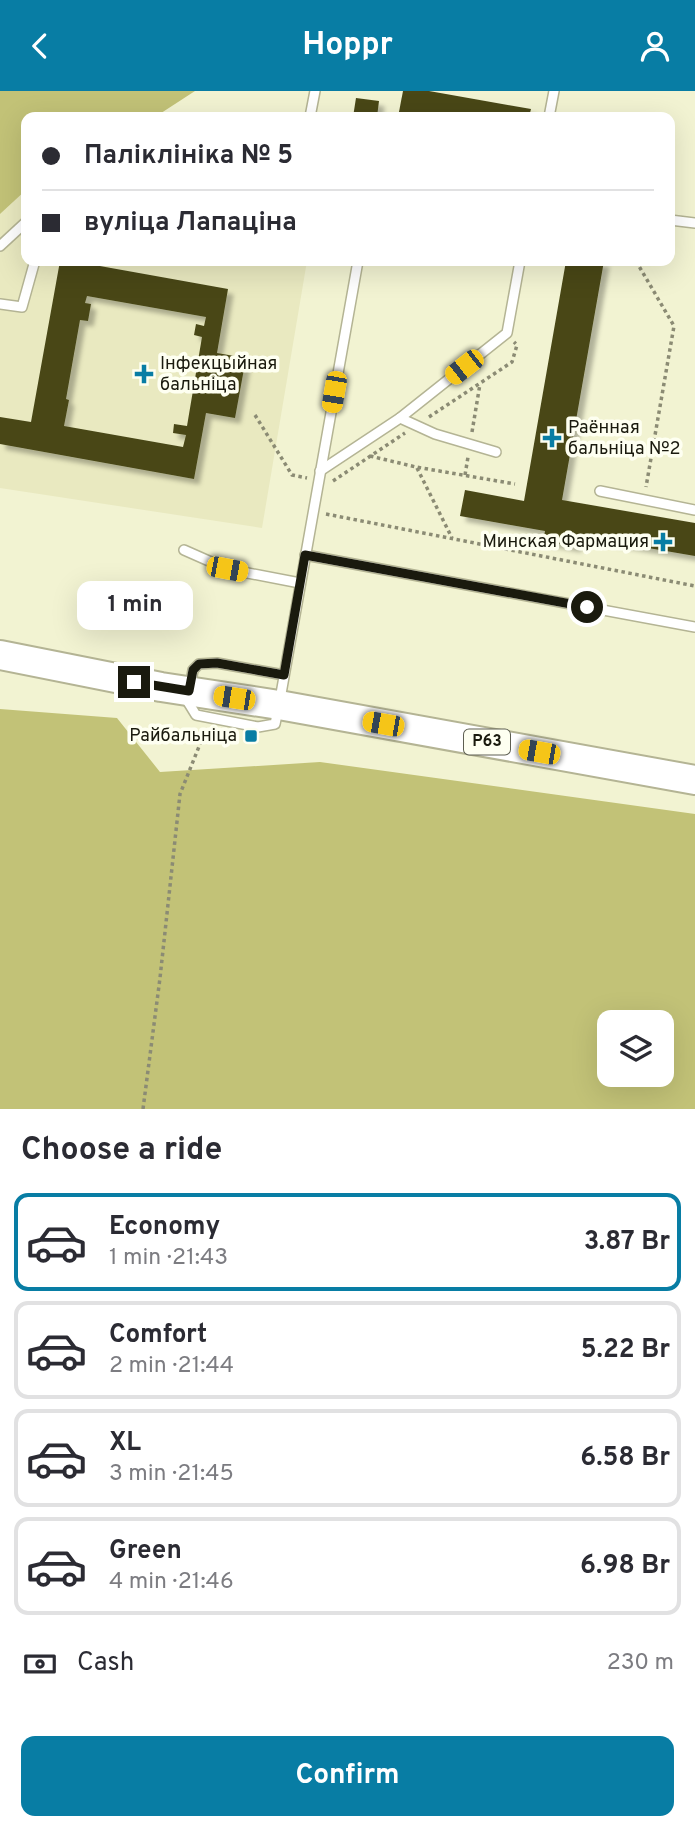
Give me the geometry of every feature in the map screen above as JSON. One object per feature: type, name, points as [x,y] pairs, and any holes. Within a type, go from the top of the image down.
[{"type":"main road","name":"Р63","points":[[0,655],[695,780]]},
{"type":"lane","points":[[311,112],[315,91]]},
{"type":"lane","points":[[550,112],[554,91]]},
{"type":"lane","points":[[675,221],[695,223]]},
{"type":"lane","points":[[0,246],[21,227]]},
{"type":"lane","points":[[0,305],[22,307],[34,266]]},
{"type":"lane","points":[[284,675],[217,663],[199,664],[193,670],[188,702],[196,715],[258,727],[275,724],[279,705],[357,266]]},
{"type":"lane","points":[[320,475],[400,418],[507,333],[519,266]]},
{"type":"lane","points":[[400,418],[435,434],[496,452]]},
{"type":"lane","points":[[600,491],[695,510]]},
{"type":"lane","points":[[184,550],[227,569],[300,583]]},
{"type":"lane","points":[[305,555],[695,627]]},
{"type":"path","points":[[639,266],[674,326],[644,499]]},
{"type":"path","points":[[465,475],[480,383]]},
{"type":"path","points":[[255,415],[292,475],[320,475]]},
{"type":"path","points":[[370,456],[514,484]]},
{"type":"path","points":[[416,467],[452,538]]},
{"type":"path","points":[[324,514],[695,586]]},
{"type":"path","points":[[143,1109],[180,794],[211,718]]},
{"type":"shaded area","points":[[0,91],[195,91],[163,112],[21,112],[21,195],[0,214]]},
{"type":"shaded area","name":"Інфекцыйная бальніца","points":[[21,195],[21,266],[306,266],[262,528],[0,488],[0,214]]},
{"type":"shaded area","points":[[0,709],[117,718],[160,772],[320,762],[695,814],[695,1109],[0,1109]]},
{"type":"building","points":[[403,91],[429,91],[531,109],[530,112],[399,112]]},
{"type":"building","points":[[356,98],[379,101],[378,112],[354,112]]},
{"type":"building","points":[[59,266],[100,266],[228,289],[217,353],[246,358],[235,418],[206,413],[194,479],[0,444],[0,417],[31,422]],"holes":[[[87,296],[206,317],[204,326],[196,324],[194,335],[202,337],[187,426],[174,424],[173,433],[186,435],[183,447],[64,426],[80,320],[88,321],[91,304],[85,303]]]},
{"type":"building","points":[[565,266],[603,266],[562,500],[695,523],[695,556],[578,536],[576,547],[543,541],[545,531],[460,516],[465,490],[524,501]]},
{"type":"place","name":"Інфекцыйная бальніца","points":[[144,374]]},
{"type":"place","name":"Раённая бальніца №2","points":[[552,438]]},
{"type":"place","name":"Минская Фармация","points":[[663,542]]},
{"type":"place","name":"Райбальніца","points":[[251,736]]},
{"type":"route","points":[[134,682],[189,691],[193,670],[199,664],[217,663],[284,675],[305,555],[587,607]]}]
